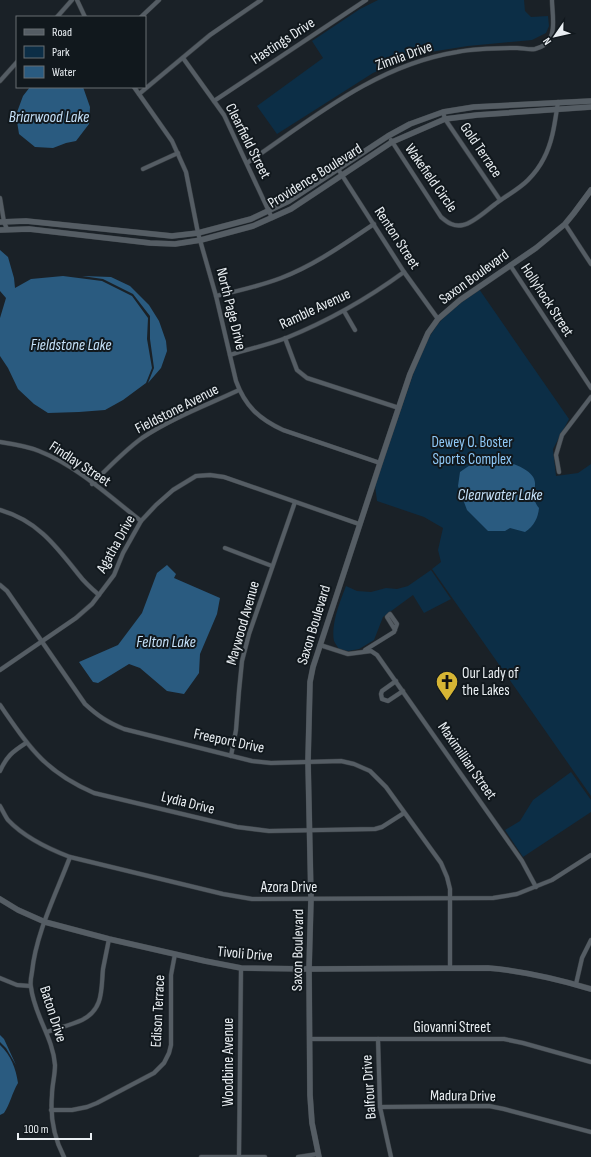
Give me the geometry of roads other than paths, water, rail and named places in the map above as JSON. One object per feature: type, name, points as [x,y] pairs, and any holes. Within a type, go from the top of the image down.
[{"type":"main road","name":"Providence Boulevard","points":[[2,222],[26,221],[172,236],[198,232],[250,219],[288,201],[388,136],[410,124],[443,112],[474,107],[591,100]]},
{"type":"main road","name":"Providence Boulevard","points":[[0,230],[29,229],[150,243],[175,244],[201,240],[253,226],[292,209],[342,174],[392,142],[445,119],[477,115],[591,107]]},
{"type":"main road","name":"Saxon Boulevard","points":[[319,1156],[312,1123],[310,1095],[309,969],[311,899],[308,761],[310,682],[320,645],[359,524],[399,408],[420,349],[428,333],[438,319],[460,300],[536,248],[565,224],[591,190]]},
{"type":"main road","name":"Tivoli Drive","points":[[0,899],[18,910],[45,922],[109,939],[240,968],[488,968],[533,974],[591,989]]},
{"type":"street","points":[[58,16],[72,0]]},
{"type":"street","points":[[77,0],[85,16]]},
{"type":"street","points":[[142,16],[159,0]]},
{"type":"street","points":[[139,94],[210,35],[261,0]]},
{"type":"street","name":"Hastings Drive","points":[[214,101],[366,0]]},
{"type":"street","name":"Zinnia Drive","points":[[247,163],[356,89],[382,75],[433,57],[456,52],[480,49],[531,49],[546,44],[553,32],[552,0]]},
{"type":"street","name":"Clearfield Street","points":[[183,58],[224,115],[272,218]]},
{"type":"street","points":[[0,81],[16,63]]},
{"type":"street","name":"North Page Drive","points":[[135,88],[172,141],[186,172],[198,232],[216,296],[239,390],[250,407],[270,424],[283,430],[380,463]]},
{"type":"street","name":"Wakefield Circle","points":[[388,136],[441,217],[448,223],[463,225],[469,223],[500,200],[516,191],[537,170],[552,139],[558,102]]},
{"type":"street","name":"Gold Terrace","points":[[443,112],[445,119],[500,200]]},
{"type":"street","points":[[143,169],[178,153]]},
{"type":"street","name":"Renton Street","points":[[338,168],[404,272],[438,319]]},
{"type":"street","points":[[0,198],[2,222],[7,229]]},
{"type":"street","points":[[216,296],[255,287],[282,278],[321,258],[374,224]]},
{"type":"street","points":[[565,224],[591,264]]},
{"type":"street","name":"Hollyhock Street","points":[[510,265],[591,388]]},
{"type":"street","name":"Ramble Avenue","points":[[230,355],[285,338],[344,311],[382,288],[404,272]]},
{"type":"street","points":[[344,311],[355,330]]},
{"type":"street","points":[[285,338],[297,370],[307,378],[399,408]]},
{"type":"street","name":"Fieldstone Avenue","points":[[92,484],[125,451],[143,438],[166,425],[239,390]]},
{"type":"street","points":[[559,472],[556,455],[562,435],[591,397]]},
{"type":"street","name":"Findlay Street","points":[[0,442],[39,451],[73,470],[141,521]]},
{"type":"street","name":"Agatha Drive","points":[[0,670],[92,604],[114,575],[123,552],[141,521],[173,490],[196,476],[210,475],[224,477],[359,524]]},
{"type":"street","name":"Maywood Avenue","points":[[231,756],[236,730],[238,691],[242,661],[249,634],[295,502]]},
{"type":"street","points":[[0,510],[28,521],[44,533],[81,577],[99,595]]},
{"type":"street","points":[[225,548],[272,566]]},
{"type":"street","name":"Freeport Drive","points":[[0,585],[7,591],[85,704],[97,716],[108,722],[124,729],[252,761],[341,761],[354,764],[370,771],[386,787],[441,863],[447,876],[450,889],[450,968]]},
{"type":"street","points":[[320,645],[348,654],[359,653],[365,651],[395,630]]},
{"type":"street","name":"Maximillian Street","points":[[365,651],[374,652],[396,681],[522,861],[536,887]]},
{"type":"street","points":[[396,681],[382,691],[380,694],[382,699],[388,701],[403,691]]},
{"type":"street","name":"Lydia Drive","points":[[0,705],[26,743],[38,756],[52,769],[75,784],[94,793],[237,827],[269,831],[375,829],[382,827],[404,812]]},
{"type":"street","points":[[0,771],[12,752],[26,743]]},
{"type":"street","name":"Azora Drive","points":[[0,806],[8,819],[21,831],[52,850],[70,857],[252,899],[493,898],[517,894],[552,880],[591,854]]},
{"type":"street","name":"Baton Drive","points":[[64,1157],[55,1135],[51,1110],[55,1064],[47,1032],[35,1006],[30,986],[35,953],[45,922],[70,857]]},
{"type":"street","points":[[47,1032],[83,1020],[98,1006],[101,997],[109,939]]},
{"type":"street","points":[[576,984],[582,958],[591,940]]},
{"type":"street","name":"Edison Terrace","points":[[51,1110],[72,1110],[97,1103],[154,1073],[164,1063],[171,1045],[171,975],[175,954]]},
{"type":"street","name":"Woodbine Avenue","points":[[239,1157],[240,968]]},
{"type":"street","points":[[0,978],[17,985],[30,986]]},
{"type":"street","name":"Giovanni Street","points":[[310,1039],[504,1039],[591,1062]]},
{"type":"street","name":"Balfour Drive","points":[[378,1039],[380,1107],[391,1157]]},
{"type":"street","name":"Madura Drive","points":[[380,1107],[489,1106],[591,1132]]},
{"type":"street","points":[[298,1157],[319,1156]]},
{"type":"street","points":[[201,1157],[265,1157]]},
{"type":"water","name":"Briarwood Lake","points":[[29,88],[83,88],[90,107],[89,124],[76,141],[53,148],[35,147],[19,134],[16,115],[23,96]]},
{"type":"water","name":"Fieldstone Lake","points":[[0,250],[8,257],[14,278],[15,288],[31,279],[63,276],[102,281],[132,296],[148,318],[147,339],[152,368],[146,383],[123,400],[105,410],[48,413],[34,404],[18,389],[8,368],[0,356],[0,318],[6,298],[0,291]]},
{"type":"water","points":[[82,276],[111,277],[130,286],[149,305],[159,321],[166,341],[167,351],[161,368],[148,383],[154,368],[150,339],[150,316],[133,294],[103,279]]},
{"type":"water","name":"Clearwater Lake","points":[[487,456],[516,465],[530,473],[534,478],[534,499],[539,508],[537,518],[525,532],[510,528],[505,531],[488,531],[467,510],[458,486],[460,472]]},
{"type":"water","name":"Felton Lake","points":[[167,565],[176,574],[174,578],[220,598],[217,614],[200,654],[199,673],[184,694],[167,691],[140,668],[129,664],[98,683],[93,682],[79,662],[118,645],[142,613],[157,573]]},
{"type":"water","points":[[0,1035],[4,1039],[16,1065],[6,1048],[0,1042]]},
{"type":"water","points":[[0,1045],[12,1062],[18,1083],[6,1110],[0,1115]]},
{"type":"place","name":"Our Lady of the Lakes","points":[[447,702]]},
{"type":"park label","name":"Dewey O. Boster Sports Complex","points":[[472,450]]}]
